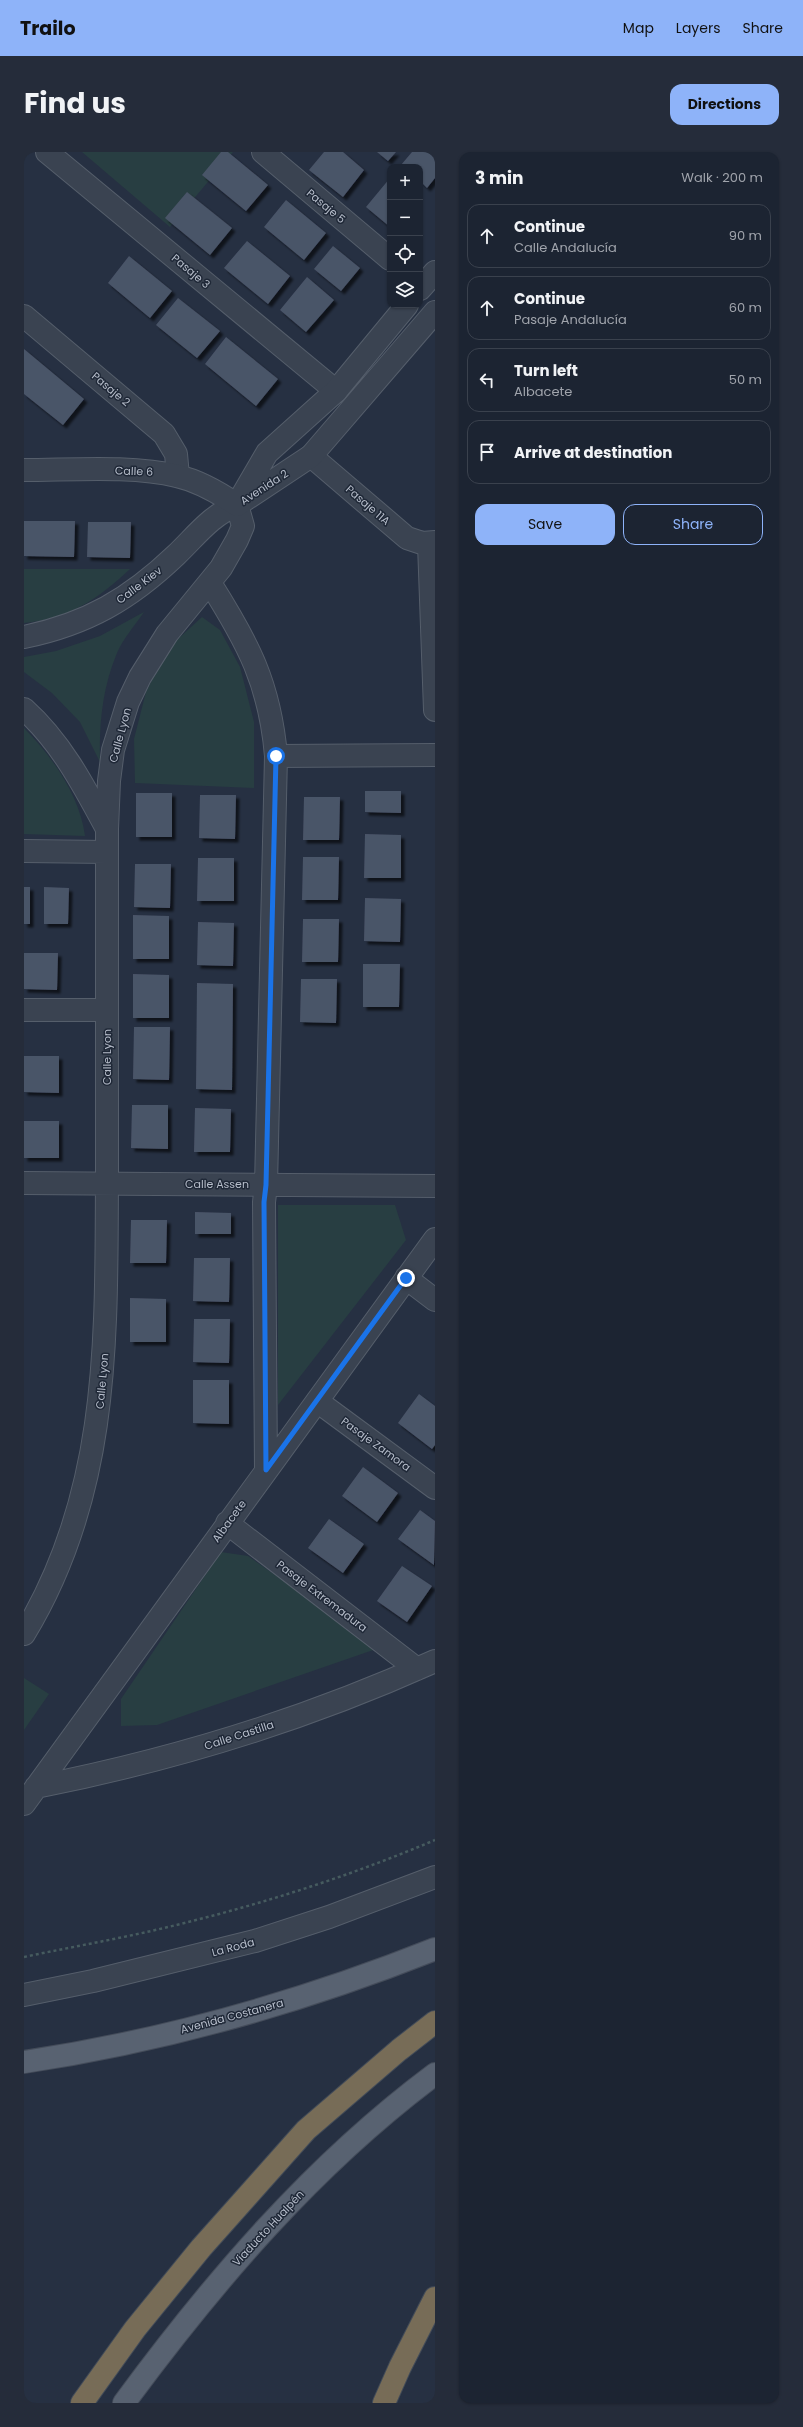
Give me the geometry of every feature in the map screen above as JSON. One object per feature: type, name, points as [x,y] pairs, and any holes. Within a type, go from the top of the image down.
[{"type":"highway","points":[[82,2403],[136,2329],[201,2248],[295,2142],[399,2050],[435,2022]]},
{"type":"highway","points":[[384,2403],[400,2367],[435,2298]]},
{"type":"main road","name":"Avenida Costanera","points":[[24,2062],[187,2029],[348,1981],[435,1949]]},
{"type":"main road","name":"Viaducto Hualpén","points":[[124,2403],[162,2351],[249,2246],[340,2153],[435,2074]]},
{"type":"street","name":"Pasaje 3","points":[[47,152],[336,391]]},
{"type":"street","name":"Pasaje 5","points":[[263,152],[387,256]]},
{"type":"street","name":"Avenida 2","points":[[237,505],[268,453],[336,391],[405,308]]},
{"type":"street","name":"Avenida 2","points":[[237,505],[311,456],[435,312]]},
{"type":"street","name":"Pasaje 2","points":[[24,316],[164,434],[176,454],[178,476]]},
{"type":"street","name":"Pasaje 11A","points":[[311,456],[407,538],[432,543]]},
{"type":"street","name":"Calle 6","points":[[24,470],[153,471],[178,476],[214,490],[237,505]]},
{"type":"street","name":"Calle Lyon","points":[[24,1634],[52,1580],[70,1534],[95,1441],[104,1363],[107,1184],[107,829],[109,780],[113,750],[128,702],[140,677],[167,634],[210,583],[237,540],[243,526],[237,505]]},
{"type":"street","name":"Calle Kiev","points":[[24,637],[54,631],[73,624],[123,600],[149,580],[211,520],[224,510],[237,505]]},
{"type":"street","points":[[432,543],[435,710]]},
{"type":"street","points":[[210,583],[257,666],[268,699],[274,727],[276,756],[266,1185],[264,1202],[266,1470]]},
{"type":"street","points":[[24,709],[48,734],[66,758],[107,829]]},
{"type":"street","points":[[276,756],[435,755]]},
{"type":"street","points":[[24,851],[107,852]]},
{"type":"street","points":[[24,1010],[107,1010]]},
{"type":"street","name":"Calle Assen","points":[[24,1183],[435,1186]]},
{"type":"street","name":"Albacete","points":[[30,1795],[435,1239]]},
{"type":"street","points":[[406,1278],[435,1300]]},
{"type":"street","name":"Pasaje Zamora","points":[[317,1401],[435,1488]]},
{"type":"street","name":"Pasaje Extremadura","points":[[227,1523],[426,1665]]},
{"type":"street","name":"Calle Castilla","points":[[30,1795],[233,1738],[314,1710],[426,1665]]},
{"type":"street","name":"La Roda","points":[[24,1995],[93,1981],[254,1941],[329,1917],[435,1877]]},
{"type":"path","points":[[24,1957],[163,1928],[250,1906],[345,1874],[435,1840]]},
{"type":"green space","points":[[82,152],[233,152],[170,227]]},
{"type":"green space","points":[[24,569],[130,569],[106,590],[82,606],[55,617],[24,623]]},
{"type":"green space","points":[[144,612],[126,637],[112,666],[102,707],[100,762],[80,722],[52,693],[24,672],[24,657],[56,651],[100,636]]},
{"type":"green space","points":[[202,617],[220,630],[240,667],[254,722],[254,788],[135,783],[134,739],[146,692],[168,648]]},
{"type":"green space","points":[[24,728],[45,751],[71,792],[82,821],[85,836],[24,834]]},
{"type":"green space","points":[[278,1205],[395,1205],[406,1240],[278,1405]]},
{"type":"green space","points":[[221,1552],[248,1556],[379,1648],[157,1725],[121,1726],[121,1699]]},
{"type":"green space","points":[[24,1678],[49,1694],[24,1730]]},
{"type":"building","points":[[221,152],[228,152],[268,185],[246,211],[202,175]]},
{"type":"building","points":[[324,152],[343,152],[364,170],[343,197],[309,170]]},
{"type":"building","points":[[377,152],[396,152],[388,161]]},
{"type":"building","points":[[412,152],[428,152],[435,158],[435,178],[427,188],[423,184],[423,164],[402,164]]},
{"type":"building","points":[[387,182],[387,224],[366,207]]},
{"type":"building","points":[[187,192],[232,228],[210,255],[165,218]]},
{"type":"building","points":[[286,200],[326,233],[304,260],[264,227]]},
{"type":"building","points":[[247,241],[290,276],[268,304],[224,268]]},
{"type":"building","points":[[333,246],[360,268],[341,291],[314,269]]},
{"type":"building","points":[[129,256],[172,291],[150,318],[108,283]]},
{"type":"building","points":[[307,277],[334,300],[306,332],[280,310]]},
{"type":"building","points":[[178,298],[220,331],[197,358],[156,325]]},
{"type":"building","points":[[226,337],[278,379],[256,406],[205,364]]},
{"type":"building","points":[[24,349],[84,399],[63,425],[24,394]]},
{"type":"building","points":[[24,521],[75,521],[74,557],[24,556]]},
{"type":"building","points":[[88,522],[131,522],[130,558],[87,557]]},
{"type":"building","points":[[365,791],[401,791],[401,813],[365,812]]},
{"type":"building","points":[[136,793],[172,793],[172,837],[136,837]]},
{"type":"building","points":[[200,795],[236,795],[235,839],[199,838]]},
{"type":"building","points":[[304,797],[340,797],[339,840],[303,840]]},
{"type":"building","points":[[365,834],[401,835],[401,878],[364,878]]},
{"type":"building","points":[[303,857],[339,857],[338,900],[302,900]]},
{"type":"building","points":[[198,858],[234,858],[234,901],[197,901]]},
{"type":"building","points":[[135,864],[171,864],[170,908],[134,907]]},
{"type":"building","points":[[24,887],[30,887],[30,924],[24,924]]},
{"type":"building","points":[[44,887],[69,888],[68,924],[44,924]]},
{"type":"building","points":[[365,898],[401,899],[400,942],[364,941]]},
{"type":"building","points":[[133,915],[169,916],[169,959],[133,959]]},
{"type":"building","points":[[303,919],[339,919],[338,962],[302,962]]},
{"type":"building","points":[[198,922],[234,923],[233,966],[197,965]]},
{"type":"building","points":[[24,953],[58,953],[57,990],[24,989]]},
{"type":"building","points":[[363,964],[400,964],[399,1007],[363,1007]]},
{"type":"building","points":[[133,974],[169,975],[169,1018],[133,1018]]},
{"type":"building","points":[[301,979],[337,979],[336,1023],[300,1022]]},
{"type":"building","points":[[197,983],[233,984],[232,1090],[196,1089]]},
{"type":"building","points":[[134,1027],[170,1027],[169,1080],[133,1079]]},
{"type":"building","points":[[24,1056],[59,1056],[59,1093],[24,1092]]},
{"type":"building","points":[[132,1105],[168,1105],[168,1149],[131,1148]]},
{"type":"building","points":[[195,1108],[231,1109],[230,1152],[194,1152]]},
{"type":"building","points":[[24,1121],[59,1121],[59,1158],[24,1158]]},
{"type":"building","points":[[195,1212],[231,1213],[231,1234],[195,1234]]},
{"type":"building","points":[[131,1220],[167,1220],[166,1263],[130,1263]]},
{"type":"building","points":[[194,1258],[230,1258],[229,1302],[193,1301]]},
{"type":"building","points":[[130,1298],[166,1299],[166,1342],[130,1342]]},
{"type":"building","points":[[194,1319],[230,1319],[229,1363],[193,1362]]},
{"type":"building","points":[[193,1380],[229,1380],[229,1424],[193,1423]]},
{"type":"building","points":[[419,1394],[435,1406],[435,1445],[432,1449],[398,1423]]},
{"type":"building","points":[[363,1467],[398,1493],[377,1522],[342,1496]]},
{"type":"building","points":[[420,1510],[435,1521],[434,1565],[398,1539]]},
{"type":"building","points":[[329,1519],[364,1544],[343,1573],[308,1548]]},
{"type":"building","points":[[402,1566],[432,1586],[407,1622],[377,1601]]},
{"type":"route","points":[[276,756],[266,1185],[264,1202],[266,1470],[406,1278]]}]
